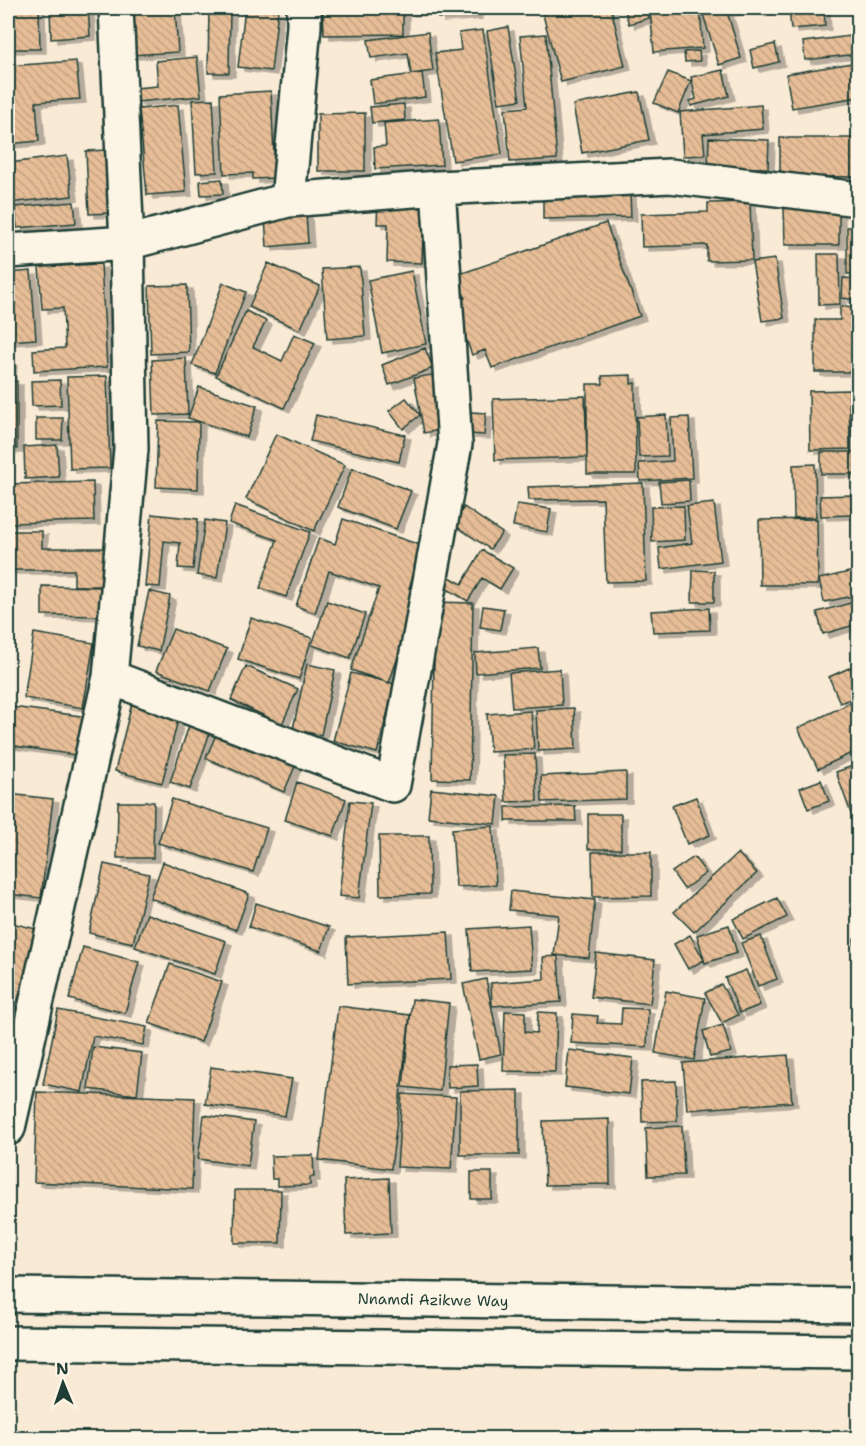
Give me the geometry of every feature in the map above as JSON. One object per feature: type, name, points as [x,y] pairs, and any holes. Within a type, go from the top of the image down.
[{"type":"main road","points":[[8,1128],[110,677],[131,449],[127,243],[116,8]]},
{"type":"main road","points":[[288,200],[304,8]]},
{"type":"main road","points":[[8,251],[127,243],[288,200],[438,188],[670,176],[858,200]]},
{"type":"main road","points":[[110,677],[393,785],[455,444],[438,188]]},
{"type":"main road","name":"Nnamdi Azikwe Way","points":[[8,1295],[858,1305]]},
{"type":"main road","points":[[8,1343],[858,1353]]},
{"type":"building","points":[[8,8],[39,8],[40,49],[8,49]]},
{"type":"building","points":[[50,8],[88,8],[90,36],[51,39]]},
{"type":"building","points":[[127,8],[175,8],[178,52],[131,55]]},
{"type":"building","points":[[209,8],[230,8],[229,73],[208,73]]},
{"type":"building","points":[[245,8],[278,10],[271,71],[238,67]]},
{"type":"building","points":[[323,8],[403,8],[403,34],[324,35]]},
{"type":"building","points":[[407,8],[427,8],[427,11],[408,12]]},
{"type":"building","points":[[437,8],[476,8],[476,15],[438,18]]},
{"type":"building","points":[[556,8],[611,8],[625,66],[561,82],[542,11]]},
{"type":"building","points":[[624,8],[646,8],[649,18],[629,24]]},
{"type":"building","points":[[700,8],[703,48],[654,52],[650,10]]},
{"type":"building","points":[[701,8],[726,8],[741,58],[719,65]]},
{"type":"building","points":[[728,8],[760,8],[728,12]]},
{"type":"building","points":[[789,8],[824,8],[825,26],[791,29]]},
{"type":"building","points":[[508,27],[520,100],[499,103],[487,31]]},
{"type":"building","points":[[483,30],[502,154],[453,161],[435,53],[461,50],[459,33]]},
{"type":"building","points":[[428,32],[433,71],[411,74],[408,53],[371,58],[368,40]]},
{"type":"building","points":[[546,34],[557,159],[510,162],[505,109],[527,107],[520,36]]},
{"type":"building","points":[[858,35],[858,54],[805,60],[803,42]]},
{"type":"building","points":[[775,44],[779,62],[754,68],[750,50]]},
{"type":"building","points":[[699,51],[700,61],[685,62],[684,52]]},
{"type":"building","points":[[197,57],[201,96],[136,102],[135,88],[158,86],[156,61]]},
{"type":"building","points":[[76,61],[80,99],[36,102],[39,141],[8,144],[8,66]]},
{"type":"building","points":[[858,62],[858,97],[792,108],[786,74]]},
{"type":"building","points":[[723,70],[729,96],[691,106],[690,101],[696,99],[691,77]]},
{"type":"building","points":[[668,72],[691,81],[678,113],[654,103]]},
{"type":"building","points":[[422,73],[425,97],[373,104],[370,80]]},
{"type":"building","points":[[271,91],[275,178],[253,179],[253,173],[224,174],[220,94]]},
{"type":"building","points":[[639,92],[649,140],[582,153],[573,105]]},
{"type":"building","points":[[213,99],[217,172],[196,173],[192,100]]},
{"type":"building","points":[[404,104],[405,120],[372,123],[370,107]]},
{"type":"building","points":[[178,105],[186,192],[147,195],[139,109]]},
{"type":"building","points":[[761,105],[763,129],[703,134],[705,155],[683,156],[680,112]]},
{"type":"building","points":[[365,113],[365,171],[318,171],[318,114]]},
{"type":"building","points":[[439,119],[442,165],[375,169],[374,147],[386,146],[384,123]]},
{"type":"building","points":[[709,138],[769,140],[768,168],[708,167]]},
{"type":"building","points":[[780,138],[858,138],[858,177],[780,176]]},
{"type":"building","points":[[109,150],[112,213],[89,214],[86,151]]},
{"type":"building","points":[[67,156],[72,196],[8,203],[8,163]]},
{"type":"building","points":[[222,179],[223,194],[201,195],[200,181]]},
{"type":"building","points":[[630,194],[631,217],[543,219],[543,195]]},
{"type":"building","points":[[378,197],[424,198],[422,263],[387,262],[388,224],[377,224]]},
{"type":"building","points":[[74,202],[76,223],[17,228],[15,207]]},
{"type":"building","points":[[750,202],[752,260],[707,261],[707,245],[642,247],[641,214],[708,212],[708,203]]},
{"type":"building","points":[[839,207],[839,245],[785,245],[784,208]]},
{"type":"building","points":[[306,214],[308,243],[267,247],[265,218]]},
{"type":"building","points":[[606,223],[640,316],[492,368],[485,350],[472,355],[453,303],[465,298],[457,275]]},
{"type":"building","points":[[847,227],[858,227],[858,274],[847,274]]},
{"type":"building","points":[[818,254],[839,254],[840,304],[819,305]]},
{"type":"building","points":[[775,259],[784,318],[762,321],[752,262]]},
{"type":"building","points":[[268,263],[320,286],[300,330],[249,307]]},
{"type":"building","points":[[101,264],[107,367],[34,371],[33,350],[65,348],[63,308],[42,309],[39,267]]},
{"type":"building","points":[[360,267],[365,336],[327,339],[322,269]]},
{"type":"building","points":[[31,271],[36,339],[8,341],[8,273]]},
{"type":"building","points":[[412,271],[426,344],[382,353],[368,280]]},
{"type":"building","points":[[843,278],[858,279],[858,300],[842,298]]},
{"type":"building","points":[[223,283],[246,292],[215,373],[192,365]]},
{"type":"building","points":[[187,285],[189,352],[151,354],[149,286]]},
{"type":"building","points":[[840,306],[858,307],[858,372],[815,372],[815,320],[840,320]]},
{"type":"building","points":[[246,311],[266,321],[253,347],[282,361],[294,334],[315,343],[284,408],[216,376]]},
{"type":"building","points":[[425,348],[433,368],[389,385],[382,365]]},
{"type":"building","points":[[186,358],[188,414],[154,415],[152,360]]},
{"type":"building","points":[[8,362],[11,362],[10,375],[8,375]]},
{"type":"building","points":[[437,374],[446,429],[424,433],[414,378]]},
{"type":"building","points":[[631,375],[631,384],[635,383],[636,474],[587,474],[587,384],[603,384],[602,376]]},
{"type":"building","points":[[107,376],[110,468],[70,469],[67,377]]},
{"type":"building","points":[[60,380],[61,405],[32,406],[31,381]]},
{"type":"building","points":[[8,381],[17,381],[17,449],[8,449]]},
{"type":"building","points":[[199,387],[257,406],[247,437],[188,418]]},
{"type":"building","points":[[849,390],[850,449],[810,450],[809,391]]},
{"type":"building","points":[[585,396],[587,457],[495,460],[493,399]]},
{"type":"building","points":[[406,398],[420,415],[403,429],[389,411]]},
{"type":"building","points":[[471,412],[486,413],[484,435],[469,434]]},
{"type":"building","points":[[316,415],[405,435],[399,462],[310,441]]},
{"type":"building","points":[[666,415],[668,456],[639,457],[637,417]]},
{"type":"building","points":[[689,417],[692,478],[640,481],[639,463],[673,461],[671,418]]},
{"type":"building","points":[[36,418],[63,418],[62,440],[36,440]]},
{"type":"building","points":[[158,421],[199,422],[198,489],[156,487]]},
{"type":"building","points":[[276,434],[345,465],[314,531],[246,499]]},
{"type":"building","points":[[57,445],[59,477],[25,479],[24,447]]},
{"type":"building","points":[[821,452],[855,452],[855,474],[821,474]]},
{"type":"building","points":[[815,464],[816,517],[794,518],[793,465]]},
{"type":"building","points":[[352,468],[411,491],[396,529],[338,507]]},
{"type":"building","points":[[689,480],[690,501],[661,503],[659,482]]},
{"type":"building","points":[[93,482],[94,521],[8,523],[8,484]]},
{"type":"building","points":[[643,483],[646,581],[606,582],[603,499],[529,500],[528,487]]},
{"type":"building","points":[[852,495],[852,515],[821,516],[820,496]]},
{"type":"building","points":[[714,503],[721,561],[661,569],[659,548],[692,543],[687,506]]},
{"type":"building","points":[[517,504],[551,509],[547,532],[513,526]]},
{"type":"building","points":[[235,505],[310,532],[286,597],[260,588],[277,540],[229,523]]},
{"type":"building","points":[[684,506],[685,540],[652,542],[651,507]]},
{"type":"building","points":[[464,507],[502,533],[490,549],[453,524]]},
{"type":"building","points":[[152,514],[198,519],[193,569],[178,568],[180,543],[164,541],[160,587],[145,586]]},
{"type":"building","points":[[343,519],[423,546],[409,588],[420,592],[389,683],[351,670],[379,588],[329,571],[315,613],[296,606],[319,538],[335,544]]},
{"type":"building","points":[[817,519],[818,585],[760,585],[759,520]]},
{"type":"building","points":[[205,520],[225,523],[217,578],[197,575]]},
{"type":"building","points":[[9,531],[42,531],[42,548],[104,548],[104,586],[74,586],[74,570],[9,570]]},
{"type":"building","points":[[482,550],[513,568],[500,589],[482,578],[468,601],[442,586],[448,576],[462,584]]},
{"type":"building","points":[[693,570],[714,571],[714,602],[692,602]]},
{"type":"building","points":[[858,570],[858,595],[824,602],[819,579]]},
{"type":"building","points":[[42,586],[103,587],[102,616],[42,615]]},
{"type":"building","points":[[149,591],[170,596],[159,651],[137,646]]},
{"type":"building","points":[[327,601],[365,614],[350,658],[312,645]]},
{"type":"building","points":[[858,601],[858,624],[823,634],[817,612]]},
{"type":"building","points":[[435,602],[473,603],[470,780],[432,779]]},
{"type":"building","points":[[483,606],[504,609],[500,630],[480,627]]},
{"type":"building","points":[[709,608],[710,630],[653,632],[651,611]]},
{"type":"building","points":[[251,618],[312,638],[299,679],[238,659]]},
{"type":"building","points":[[173,629],[227,649],[210,691],[156,671]]},
{"type":"building","points":[[34,633],[94,643],[83,708],[24,698]]},
{"type":"building","points":[[538,648],[540,668],[476,673],[475,653]]},
{"type":"building","points":[[307,664],[335,670],[321,735],[293,729]]},
{"type":"building","points":[[858,664],[858,691],[856,692],[858,696],[840,703],[829,677]]},
{"type":"building","points":[[246,666],[298,689],[282,724],[231,700]]},
{"type":"building","points":[[560,669],[562,705],[512,708],[509,673]]},
{"type":"building","points":[[351,673],[395,684],[377,753],[333,741]]},
{"type":"building","points":[[133,699],[180,712],[162,783],[115,771]]},
{"type":"building","points":[[852,702],[858,716],[858,750],[818,769],[798,728]]},
{"type":"building","points":[[12,707],[88,717],[82,756],[8,745]]},
{"type":"building","points":[[574,708],[576,749],[538,751],[536,710]]},
{"type":"building","points":[[531,711],[534,749],[490,752],[487,714]]},
{"type":"building","points":[[192,717],[213,724],[190,789],[170,782]]},
{"type":"building","points":[[218,730],[296,764],[284,792],[206,758]]},
{"type":"building","points":[[535,754],[537,801],[506,802],[503,755]]},
{"type":"building","points":[[858,764],[858,833],[836,772]]},
{"type":"building","points":[[626,772],[626,799],[542,802],[541,776]]},
{"type":"building","points":[[821,780],[829,801],[808,809],[800,788]]},
{"type":"building","points":[[297,782],[346,799],[333,836],[285,820]]},
{"type":"building","points":[[431,789],[499,796],[496,824],[428,817]]},
{"type":"building","points":[[8,794],[53,799],[41,898],[8,894]]},
{"type":"building","points":[[696,797],[710,835],[687,844],[672,806]]},
{"type":"building","points":[[172,799],[267,828],[253,872],[158,843]]},
{"type":"building","points":[[350,801],[371,803],[359,898],[339,896]]},
{"type":"building","points":[[118,802],[154,802],[153,858],[117,858]]},
{"type":"building","points":[[575,806],[576,821],[506,821],[506,807]]},
{"type":"building","points":[[588,814],[621,814],[621,849],[588,849]]},
{"type":"building","points":[[493,826],[496,885],[456,887],[452,829]]},
{"type":"building","points":[[379,836],[429,836],[430,894],[380,895]]},
{"type":"building","points":[[858,845],[858,875],[855,846]]},
{"type":"building","points":[[592,852],[651,852],[651,896],[593,897]]},
{"type":"building","points":[[738,853],[757,873],[694,932],[674,912]]},
{"type":"building","points":[[694,857],[706,873],[684,889],[672,872]]},
{"type":"building","points":[[163,862],[249,894],[236,930],[150,898]]},
{"type":"building","points":[[104,864],[149,874],[133,943],[89,933]]},
{"type":"building","points":[[511,891],[595,900],[589,958],[554,955],[559,915],[509,910]]},
{"type":"building","points":[[777,898],[787,917],[743,939],[733,919]]},
{"type":"building","points":[[256,903],[329,927],[321,951],[249,927]]},
{"type":"building","points":[[147,914],[226,941],[215,974],[135,947]]},
{"type":"building","points":[[8,922],[36,929],[8,1039]]},
{"type":"building","points":[[529,925],[532,969],[472,972],[469,929]]},
{"type":"building","points":[[729,925],[737,953],[705,963],[697,935]]},
{"type":"building","points":[[448,932],[451,979],[348,984],[346,937]]},
{"type":"building","points":[[690,935],[704,960],[688,969],[674,944]]},
{"type":"building","points":[[761,936],[777,979],[758,986],[741,943]]},
{"type":"building","points":[[854,939],[858,939],[858,979],[857,979]]},
{"type":"building","points":[[83,947],[139,962],[125,1013],[69,999]]},
{"type":"building","points":[[596,953],[655,960],[650,1004],[591,997]]},
{"type":"building","points":[[558,956],[561,1002],[492,1006],[491,983],[544,979],[543,957]]},
{"type":"building","points":[[170,964],[222,982],[201,1042],[149,1023]]},
{"type":"building","points":[[746,970],[760,1005],[740,1013],[725,978]]},
{"type":"building","points":[[486,979],[501,1054],[479,1059],[463,984]]},
{"type":"building","points":[[721,984],[738,1015],[722,1023],[705,993]]},
{"type":"building","points":[[666,991],[705,998],[694,1060],[655,1053]]},
{"type":"building","points":[[412,999],[449,1003],[440,1091],[403,1087]]},
{"type":"building","points":[[338,1006],[410,1015],[391,1169],[319,1160]]},
{"type":"building","points":[[622,1008],[648,1009],[647,1047],[571,1043],[573,1014],[598,1016],[597,1023],[621,1024]]},
{"type":"building","points":[[58,1010],[147,1027],[143,1045],[93,1036],[82,1092],[43,1084]]},
{"type":"building","points":[[505,1011],[525,1012],[525,1032],[537,1033],[538,1012],[557,1013],[555,1072],[503,1071]]},
{"type":"building","points":[[723,1025],[731,1052],[710,1057],[703,1031]]},
{"type":"building","points":[[93,1047],[142,1053],[137,1095],[88,1089]]},
{"type":"building","points":[[569,1050],[633,1058],[629,1094],[565,1087]]},
{"type":"building","points":[[788,1055],[792,1102],[687,1110],[683,1063]]},
{"type":"building","points":[[477,1064],[478,1086],[448,1088],[447,1065]]},
{"type":"building","points":[[211,1067],[292,1079],[285,1116],[205,1104]]},
{"type":"building","points":[[676,1081],[677,1121],[642,1122],[641,1082]]},
{"type":"building","points":[[519,1090],[519,1155],[460,1155],[460,1091]]},
{"type":"building","points":[[37,1092],[195,1098],[192,1189],[34,1182]]},
{"type":"building","points":[[402,1094],[456,1097],[451,1169],[397,1167]]},
{"type":"building","points":[[204,1115],[254,1122],[248,1166],[198,1159]]},
{"type":"building","points":[[609,1119],[610,1184],[545,1185],[543,1121]]},
{"type":"building","points":[[682,1126],[684,1175],[648,1176],[646,1128]]},
{"type":"building","points":[[313,1155],[314,1177],[310,1177],[310,1185],[277,1186],[277,1179],[272,1179],[271,1156]]},
{"type":"building","points":[[471,1172],[492,1172],[492,1199],[471,1199]]},
{"type":"building","points":[[389,1178],[391,1233],[346,1235],[344,1180]]},
{"type":"building","points":[[235,1190],[281,1190],[280,1243],[234,1243]]}]
